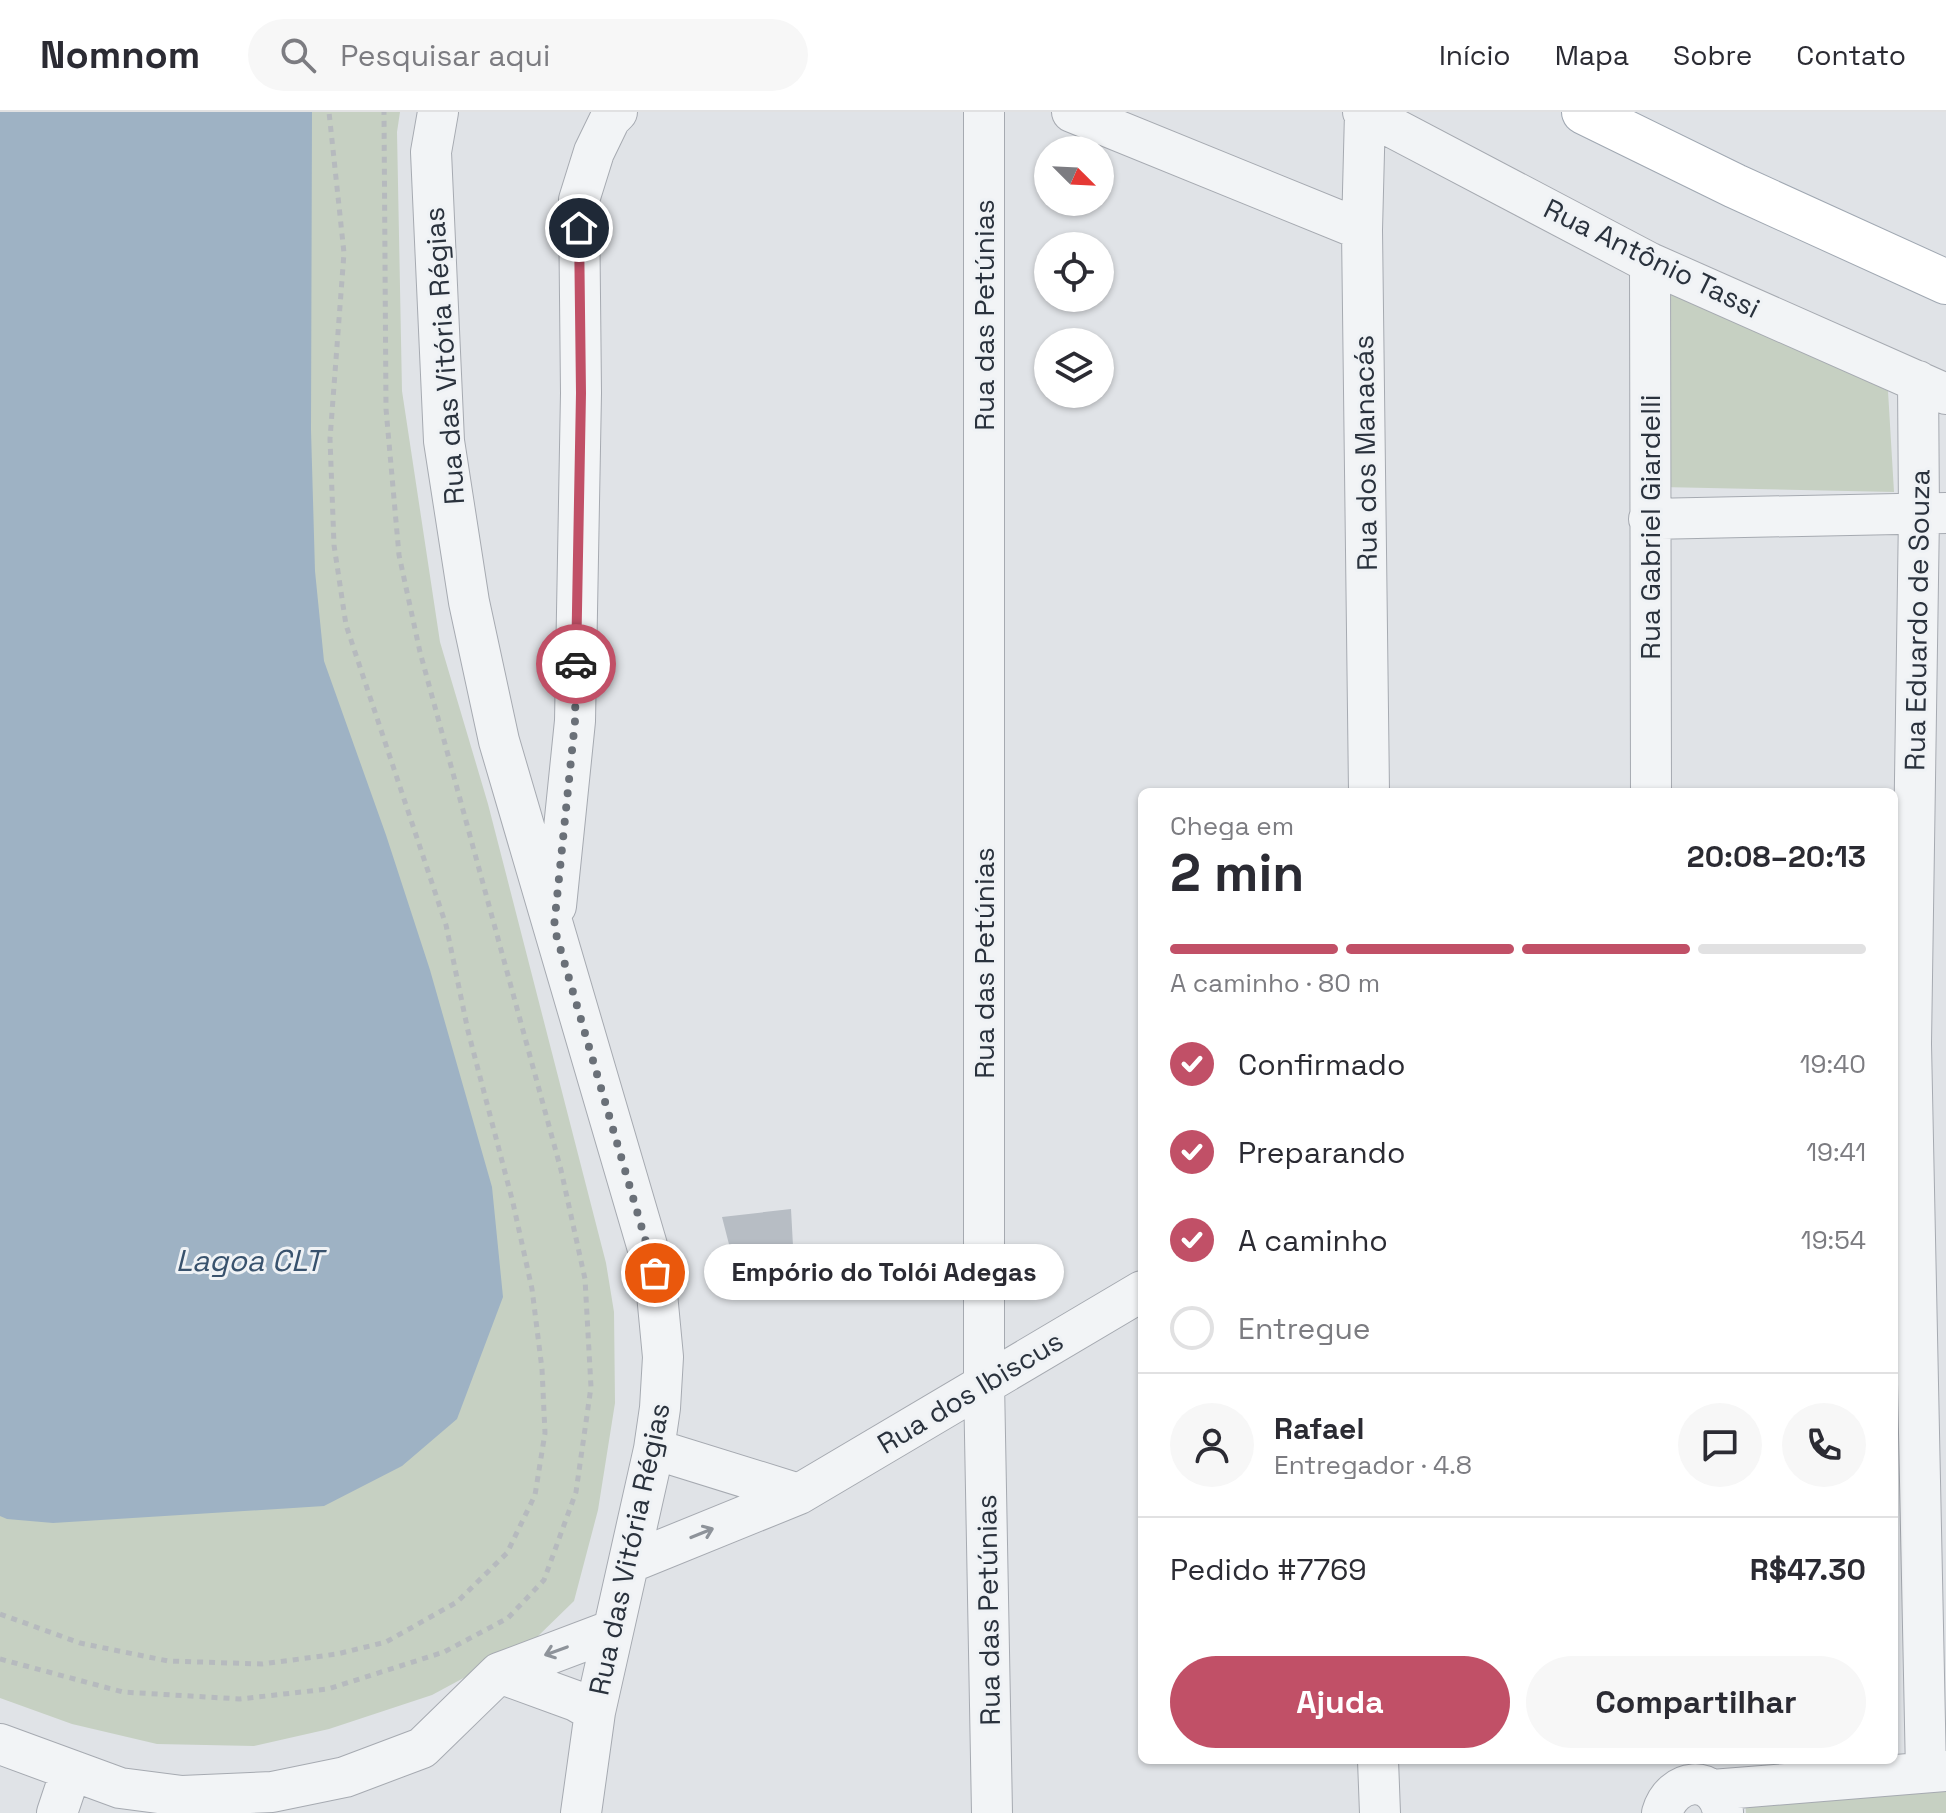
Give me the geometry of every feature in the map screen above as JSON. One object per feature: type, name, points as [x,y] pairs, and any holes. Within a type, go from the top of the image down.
[{"type":"main road","points":[[1584,112],[1735,186],[1946,282]]},
{"type":"street","name":"Rua das Vitória Régias","points":[[438,112],[431,152],[444,441],[469,602],[499,741],[655,1273],[663,1357],[654,1449],[595,1712],[581,1813]]},
{"type":"street","points":[[554,927],[575,721],[581,393],[579,200],[594,152],[610,119],[617,112]]},
{"type":"street","name":"Rua das Petúnias","points":[[984,112],[984,1382],[992,1813]]},
{"type":"street","points":[[1072,112],[1362,230]]},
{"type":"street","name":"Rua dos Manacás","points":[[1364,112],[1362,230],[1369,788]]},
{"type":"street","name":"Rua Antônio Tassi","points":[[1364,112],[1650,263],[1932,388]]},
{"type":"street","name":"Rua Gabriel Giardelli","points":[[1650,263],[1651,788]]},
{"type":"street","name":"Rua Eduardo de Souza","points":[[1932,388],[1932,513],[1917,1044],[1936,1771]]},
{"type":"street","points":[[1649,519],[1932,513]]},
{"type":"street","name":"Rua dos Ibiscus","points":[[629,1563],[799,1494],[1138,1293]]},
{"type":"street","points":[[654,1449],[799,1494]]},
{"type":"street","points":[[0,1744],[120,1788],[182,1796],[272,1792],[345,1777],[422,1748],[499,1673],[613,1630]]},
{"type":"street","points":[[499,1673],[576,1701],[595,1712]]},
{"type":"street","points":[[1378,1764],[1380,1813]]},
{"type":"street","points":[[57,1813],[71,1771]]},
{"type":"street","points":[[1689,1793],[1936,1771]]},
{"type":"path","points":[[0,1614],[80,1643],[168,1661],[262,1664],[337,1654],[386,1642],[457,1602],[507,1553],[535,1495],[545,1433],[542,1369],[532,1289],[468,1031],[446,925],[346,625],[334,545],[330,439],[344,253],[329,112]]},
{"type":"path","points":[[0,1659],[123,1692],[240,1699],[328,1689],[444,1652],[508,1618],[544,1580],[576,1492],[591,1387],[585,1279],[561,1170],[420,652],[399,555],[386,409],[384,112]]},
{"type":"green space","name":"Lagoa CLT","points":[[0,112],[400,112],[397,132],[402,391],[440,642],[488,804],[606,1263],[614,1312],[615,1403],[598,1510],[574,1601],[534,1640],[432,1695],[329,1729],[254,1746],[157,1744],[72,1724],[0,1698]]},
{"type":"green space","points":[[1665,283],[1888,391],[1894,492],[1661,487]]},
{"type":"green space","points":[[1946,1780],[1946,1813],[1746,1813],[1745,1792]]},
{"type":"water","name":"Lagoa CLT","points":[[0,112],[312,112],[311,430],[315,571],[324,661],[430,970],[492,1187],[503,1297],[457,1419],[402,1466],[324,1506],[53,1523],[0,1516]]},
{"type":"building","points":[[791,1209],[793,1246],[808,1284],[743,1299],[722,1217]]},
{"type":"way so far","points":[[576,664],[575,721],[554,927],[655,1273]]},
{"type":"place","name":"Empório do Tolói Adegas","points":[[655,1273]]},
{"type":"route","points":[[576,664],[581,393],[579,228]]}]
